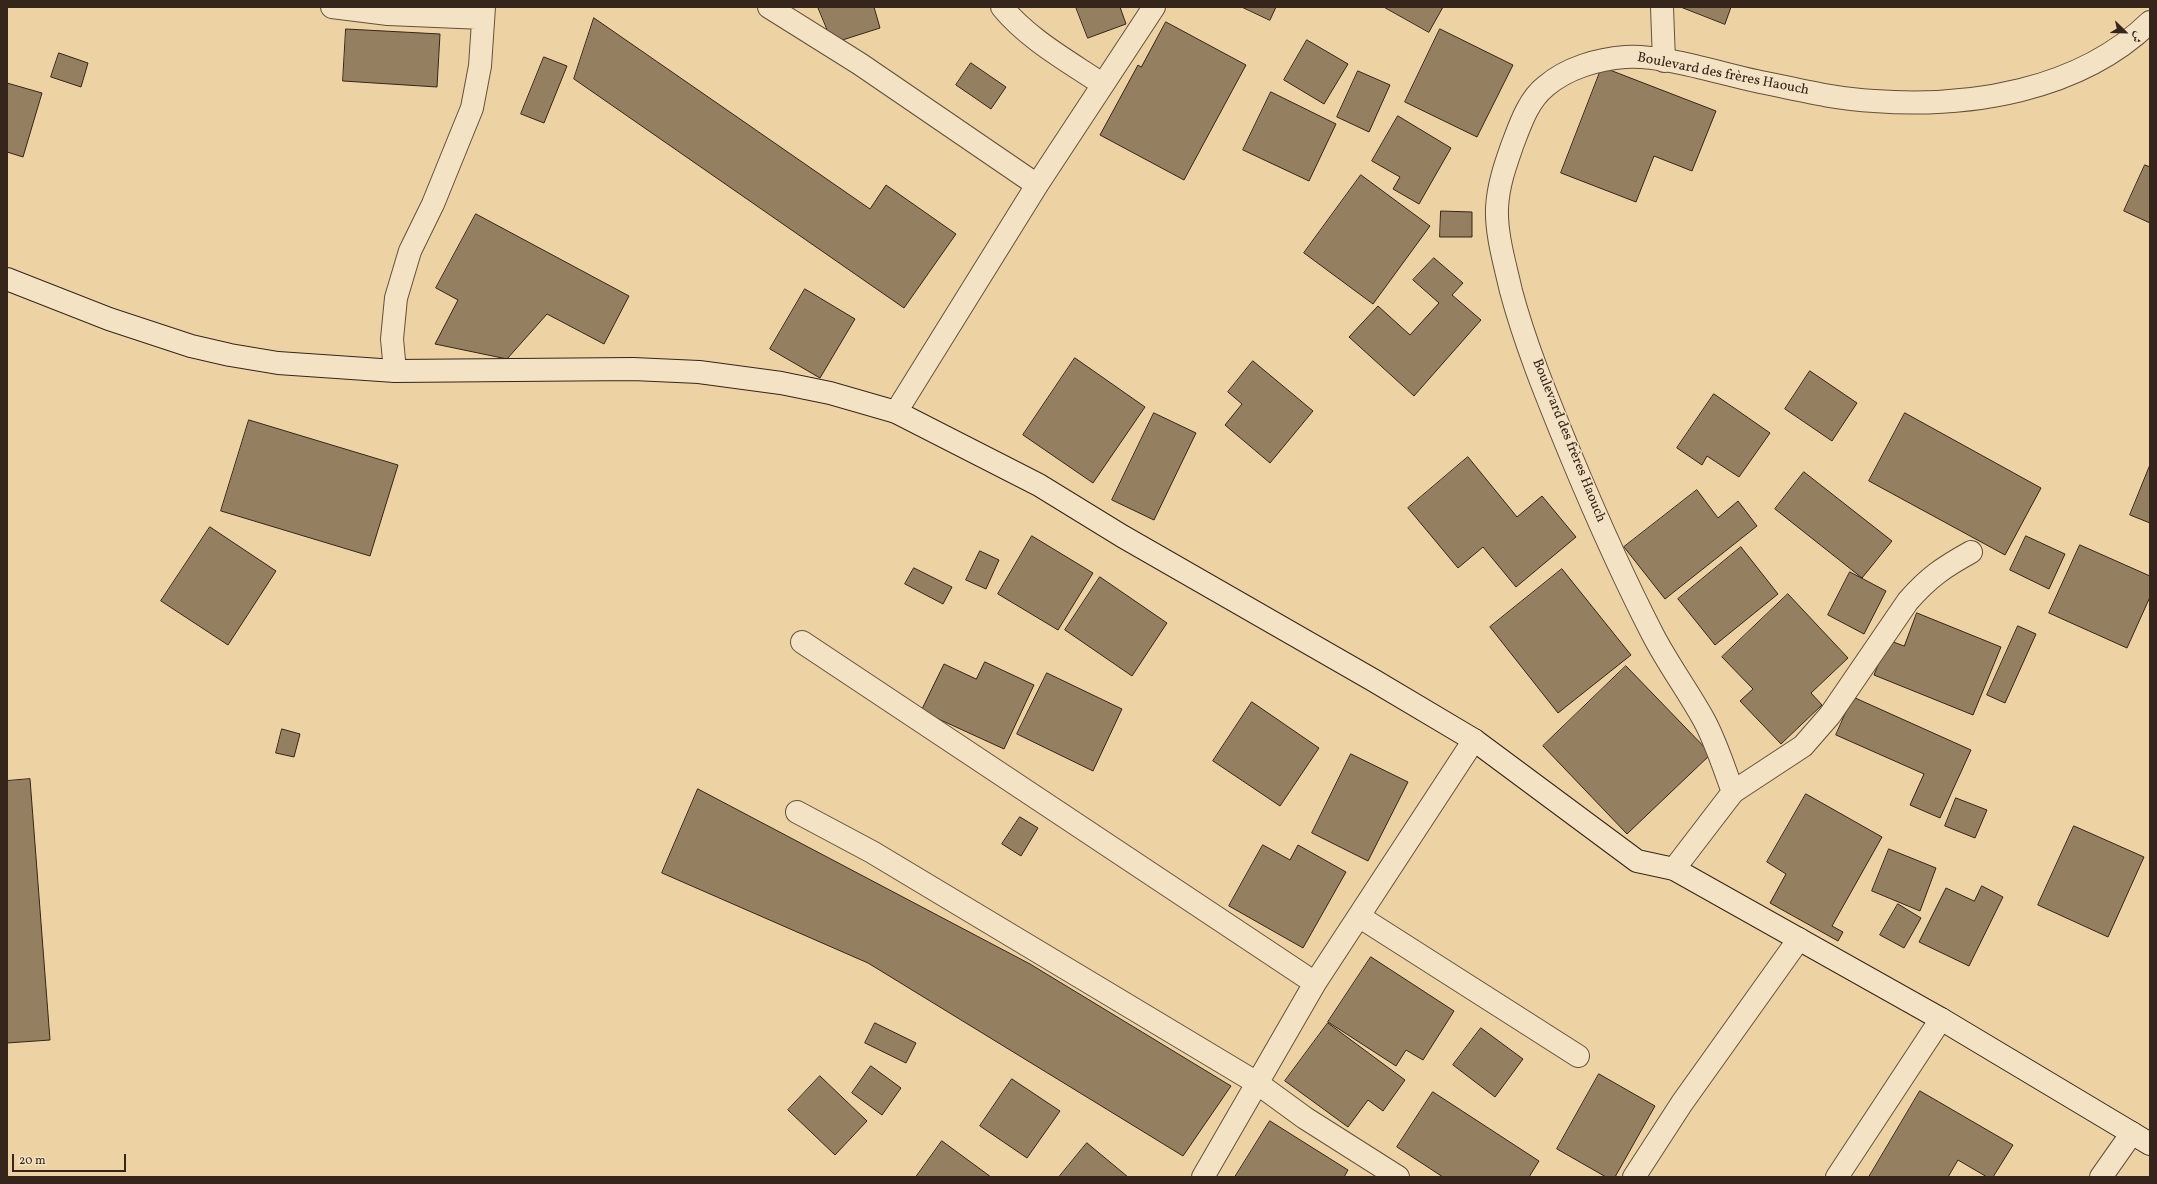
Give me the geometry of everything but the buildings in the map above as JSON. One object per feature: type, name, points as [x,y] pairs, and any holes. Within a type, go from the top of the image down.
[{"type":"street","points":[[332,7],[388,14],[484,13],[480,66],[472,108],[433,204],[410,251],[396,298],[392,339],[395,372]]},
{"type":"street","points":[[769,7],[860,64],[1037,185]]},
{"type":"street","points":[[1002,7],[1010,17],[1049,48],[1102,84]]},
{"type":"street","points":[[896,412],[1037,185],[1154,7]]},
{"type":"street","points":[[1662,7],[1664,61]]},
{"type":"street","name":"Boulevard des frères Haouch","points":[[1733,792],[1705,722],[1654,638],[1582,482],[1547,398],[1512,293],[1498,230],[1499,188],[1506,162],[1518,130],[1530,105],[1546,86],[1586,64],[1606,59],[1629,56],[1664,61],[1820,94],[1873,101],[1928,102],[1978,97],[2029,88],[2058,79],[2100,59],[2135,37],[2150,22]]},
{"type":"street","points":[[7,279],[109,319],[191,346],[230,355],[305,367],[395,372],[633,369],[699,372],[781,383],[823,391],[896,412],[1039,485],[1122,536],[1367,676],[1474,740],[1637,861],[1674,869],[1941,1020],[2150,1144]]},
{"type":"street","points":[[1674,869],[1733,792],[1803,746],[1830,716],[1913,596],[1936,572],[1971,552]]},
{"type":"street","points":[[802,642],[1315,983]]},
{"type":"street","points":[[1204,1177],[1256,1083],[1315,983],[1360,917],[1474,740]]},
{"type":"street","points":[[797,812],[872,852],[1256,1083],[1306,1118],[1398,1177]]},
{"type":"street","points":[[1360,917],[1578,1056]]},
{"type":"street","points":[[1634,1177],[1682,1103],[1799,939]]},
{"type":"street","points":[[1837,1177],[1941,1020]]},
{"type":"street","points":[[2101,1177],[2132,1133]]}]
